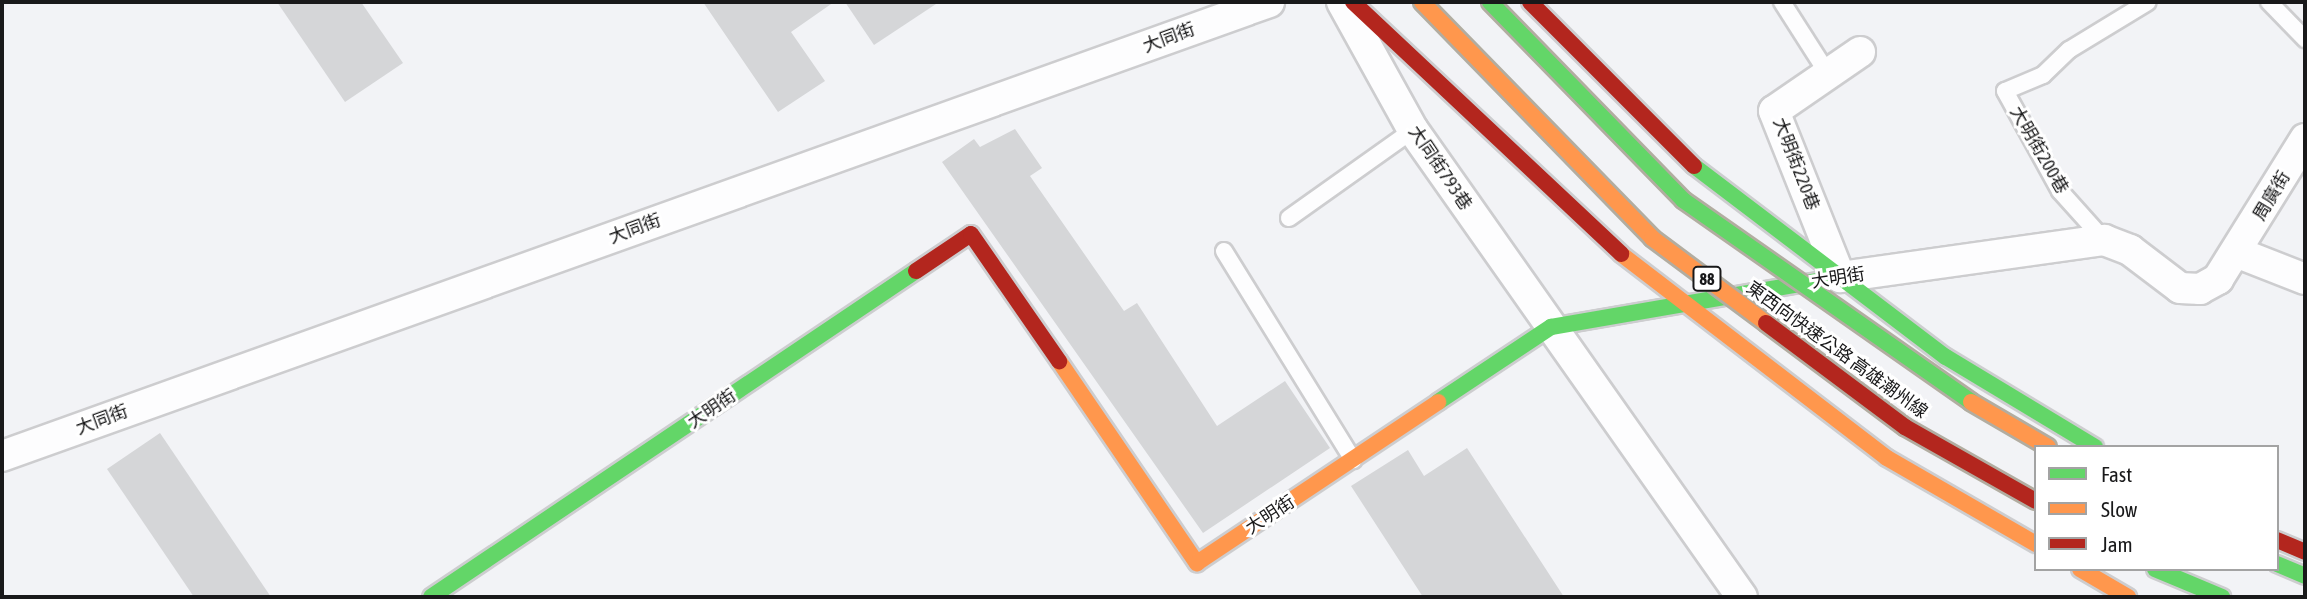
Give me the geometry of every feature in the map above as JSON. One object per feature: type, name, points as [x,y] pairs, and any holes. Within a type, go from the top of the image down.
[{"type":"main road","points":[[1353,2],[1629,262],[1887,458],[2034,543]]},
{"type":"main road","name":"東西向快速公路 高雄潮州線","points":[[1422,2],[1652,238],[1905,427],[2034,500]]},
{"type":"main road","name":"東西向快速公路 高雄潮州線","points":[[1490,2],[1683,200],[1932,380],[2045,445]]},
{"type":"main road","points":[[1530,2],[1704,175],[1946,357],[2092,445]]},
{"type":"main road","name":"大明街","points":[[431,597],[971,234],[1197,562],[1551,327],[1840,277]]},
{"type":"main road","points":[[2279,541],[2305,552]]},
{"type":"main road","points":[[2279,565],[2305,576]]},
{"type":"main road","points":[[2083,571],[2128,597]]},
{"type":"main road","points":[[2160,571],[2222,597]]},
{"type":"street","name":"大同街","points":[[2,456],[1269,2]]},
{"type":"street","name":"大同街793巷","points":[[1342,2],[1413,130],[1742,597]]},
{"type":"street","name":"大明街220巷","points":[[1840,277],[1774,111],[1860,52]]},
{"type":"street","name":"周廣街","points":[[2236,252],[2305,139]]},
{"type":"street","name":"大明街","points":[[1840,277],[2104,240]]},
{"type":"street","points":[[2104,240],[2130,250],[2180,288],[2200,289],[2218,279],[2236,252],[2305,279]]},
{"type":"lane","points":[[1782,2],[1828,74]]},
{"type":"lane","name":"大明街200巷","points":[[2104,240],[2060,191],[2005,90],[2043,75],[2069,50],[2148,2]]},
{"type":"lane","points":[[2269,2],[2305,38]]},
{"type":"lane","points":[[1289,218],[1413,130]]},
{"type":"lane","points":[[1224,251],[1353,460]]},
{"type":"building","points":[[277,2],[361,2],[403,63],[345,102]]},
{"type":"building","points":[[703,2],[834,2],[791,32],[825,81],[778,112]]},
{"type":"building","points":[[845,2],[939,2],[874,45]]},
{"type":"building","points":[[1015,129],[1042,168],[1030,176],[1124,311],[1137,303],[1217,426],[1285,381],[1330,448],[1203,533],[942,162],[974,139],[980,147]]},
{"type":"building","points":[[160,433],[271,597],[194,597],[107,469]]},
{"type":"building","points":[[1467,448],[1564,597],[1423,597],[1351,486],[1408,450],[1424,476]]},
{"type":"traffic: fast","points":[[1490,2],[1683,200],[1971,402]]},
{"type":"traffic: fast","points":[[1694,166],[1946,357],[2092,445]]},
{"type":"traffic: fast","points":[[431,597],[916,271]]},
{"type":"traffic: fast","points":[[1438,402],[1551,327],[1840,277]]},
{"type":"traffic: fast","points":[[2279,565],[2305,576]]},
{"type":"traffic: fast","points":[[2160,571],[2222,597]]},
{"type":"traffic: slow","points":[[1422,2],[1652,238],[1766,323]]},
{"type":"traffic: slow","points":[[1621,254],[1887,458],[2034,543]]},
{"type":"traffic: slow","points":[[1059,361],[1197,563],[1438,402]]},
{"type":"traffic: slow","points":[[1971,402],[2045,445]]},
{"type":"traffic: slow","points":[[2083,571],[2128,597]]},
{"type":"traffic: jam","points":[[1353,2],[1621,254]]},
{"type":"traffic: jam","points":[[1530,2],[1694,166]]},
{"type":"traffic: jam","points":[[916,271],[971,234],[1059,361]]},
{"type":"traffic: jam","points":[[1766,323],[1905,427],[2034,500]]},
{"type":"traffic: jam","points":[[2279,541],[2305,552]]}]
